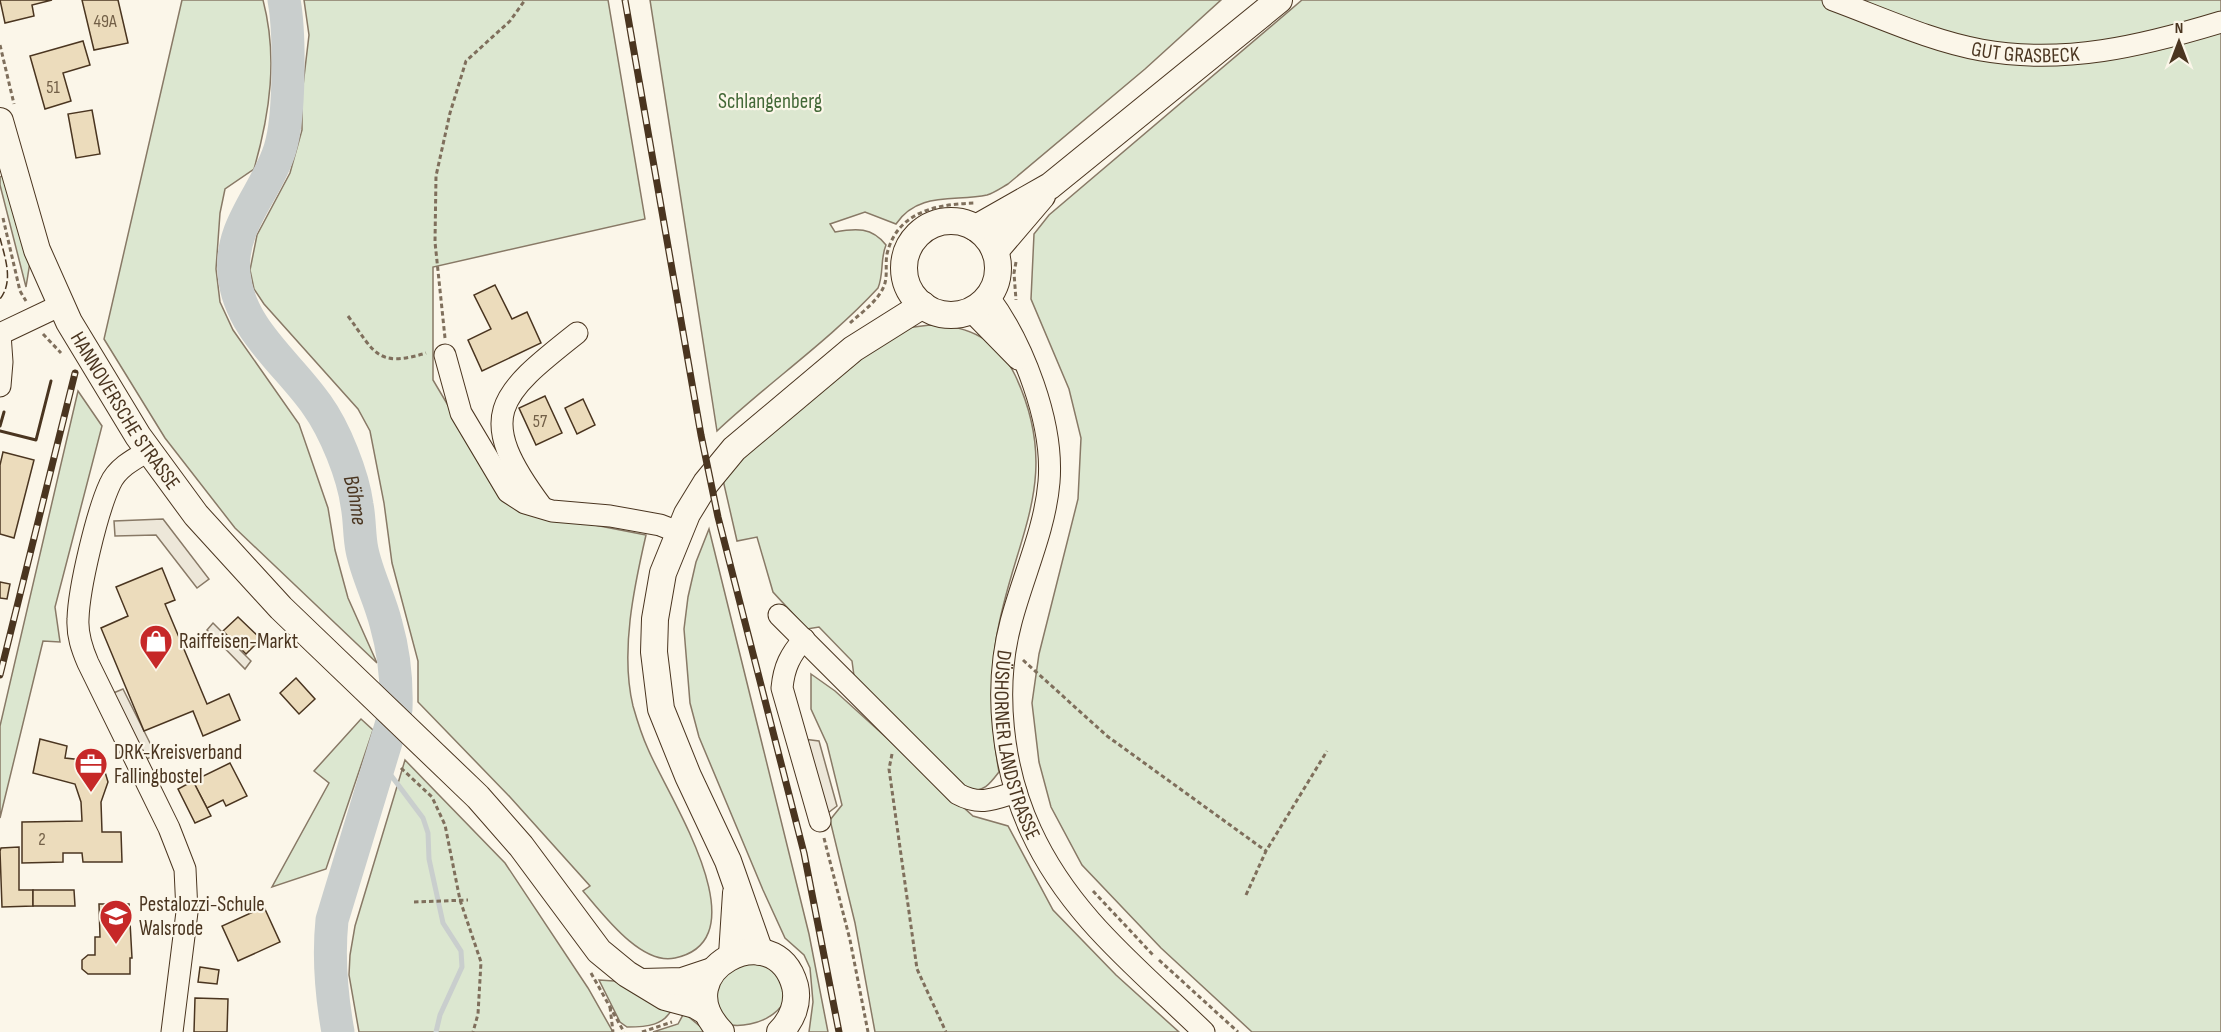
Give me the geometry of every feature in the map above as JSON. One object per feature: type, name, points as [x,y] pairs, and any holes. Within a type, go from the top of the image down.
[{"type":"main road","points":[[995,232],[1279,0]]},
{"type":"main road","name":"HANNOVERSCHE STRASSE","points":[[8,115],[37,250],[87,355],[148,451],[226,551],[460,778],[516,841],[599,951],[627,974],[642,982]]},
{"type":"main road","points":[[947,221],[995,232],[997,274],[979,303],[941,313],[916,296],[905,259],[908,249],[920,233],[938,223],[947,221]]},
{"type":"main road","points":[[760,952],[752,921],[736,887],[721,844],[669,734],[656,678],[654,652],[658,595],[663,573],[678,532],[706,483],[734,449],[850,338],[916,296]]},
{"type":"main road","points":[[732,955],[736,887]]},
{"type":"main road","points":[[642,982],[682,981],[712,971],[732,955],[760,952],[778,961],[791,975],[796,1000],[785,1030]]},
{"type":"main road","points":[[712,971],[704,998],[714,1022]]},
{"type":"main road","points":[[642,982],[665,997],[695,1005],[714,1022]]},
{"type":"street","name":"GUT GRASBECK","points":[[1833,0],[1947,42],[1982,50],[2033,56],[2082,55],[2134,46],[2221,22]]},
{"type":"street","name":"DÜSHORNER LANDSTRASSE","points":[[979,303],[1009,327],[1037,397],[1046,431],[1049,480],[1044,516],[1010,624],[1018,653],[1003,721],[1016,792],[1031,832],[1052,873],[1079,910],[1124,958],[1204,1032]]},
{"type":"street","points":[[0,386],[2,362],[0,334],[61,304]]},
{"type":"street","points":[[542,507],[515,465],[501,436],[502,410],[518,384],[577,333]]},
{"type":"street","points":[[445,355],[461,413],[508,492],[525,503],[563,514],[610,516],[660,525],[678,532]]},
{"type":"street","points":[[148,451],[123,467],[110,483],[93,541],[81,594],[78,620],[80,643],[88,663],[169,828],[185,869],[187,912],[172,1032]]},
{"type":"street","points":[[779,615],[958,794],[969,800],[986,802],[1016,792]]},
{"type":"street","points":[[804,639],[789,656],[783,672],[782,688],[820,821]]},
{"type":"path","points":[[348,316],[381,356],[391,360],[426,352],[445,355],[445,326],[435,242],[435,176],[450,113],[466,61],[510,21],[525,0]]},
{"type":"path","points":[[0,45],[8,115]]},
{"type":"path","points":[[850,338],[883,289],[888,251],[894,236],[915,215],[946,204],[988,203],[995,232],[1019,243],[1014,273],[1018,306]]},
{"type":"path","points":[[3,216],[21,291]]},
{"type":"path","points":[[1018,653],[1023,670]]},
{"type":"path","points":[[1018,653],[1107,736],[1266,850]]},
{"type":"path","points":[[896,734],[889,769],[917,969],[946,1032]]},
{"type":"path","points":[[1246,895],[1266,850],[1327,751]]},
{"type":"path","points":[[401,768],[432,797],[445,825],[460,900],[481,962],[478,1014],[473,1032]]},
{"type":"path","points":[[820,821],[850,940],[868,1032]]},
{"type":"path","points":[[1088,885],[1155,957],[1238,1032]]},
{"type":"path","points":[[414,902],[468,900]]},
{"type":"path","points":[[610,1005],[613,1032]]},
{"type":"path","points":[[642,1032],[674,1022],[676,1016]]},
{"type":"green space","points":[[182,0],[263,0],[268,21],[271,64],[268,106],[254,169],[225,189],[220,213],[216,269],[220,302],[233,330],[299,424],[328,508],[335,550],[348,598],[377,663],[235,528],[165,438],[104,339]]},
{"type":"green space","points":[[304,0],[608,0],[645,219],[433,267],[433,380],[491,478],[528,512],[646,535],[630,620],[629,685],[633,706],[646,744],[688,829],[702,863],[710,895],[711,924],[700,945],[675,958],[662,958],[649,954],[623,936],[583,891],[590,886],[510,797],[418,702],[418,661],[392,563],[384,503],[370,431],[358,409],[264,304],[254,289],[250,270],[257,235],[290,173],[302,130],[302,94],[309,35]]},
{"type":"green space","name":"Schlangenberg","points":[[650,0],[1221,0],[1145,69],[998,190],[975,197],[926,202],[905,214],[896,224],[865,212],[830,224],[835,232],[863,230],[869,232],[886,245],[878,288],[819,344],[717,431]]},
{"type":"green space","points":[[1302,0],[2221,0],[2221,1032],[1252,1032],[1161,948],[1082,865],[1051,807],[1039,762],[1032,703],[1039,654],[1078,499],[1081,438],[1069,389],[1031,299],[1034,234],[1049,215]]},
{"type":"green space","points":[[4,175],[30,262],[26,287],[0,185],[0,177]]},
{"type":"green space","points":[[930,325],[957,328],[969,332],[991,344],[1000,352],[1015,375],[1029,413],[1035,447],[1035,479],[1030,509],[1003,604],[992,673],[994,739],[999,772],[986,786],[974,791],[968,791],[854,676],[852,661],[819,627],[807,629],[773,592],[757,537],[737,541],[723,480],[737,463],[785,421],[898,329]]},
{"type":"green space","points":[[78,391],[102,426],[55,607],[60,642],[43,641],[0,818],[0,726]]},
{"type":"green space","points":[[709,529],[809,934],[828,1032],[809,1032],[813,1002],[810,968],[804,955],[785,938],[763,890],[699,737],[690,703],[684,629],[696,562]]},
{"type":"green space","points":[[811,674],[835,691],[973,816],[1008,826],[1053,910],[1116,975],[1179,1032],[875,1032],[855,923],[830,820],[842,805],[827,744],[811,709]]},
{"type":"green space","points":[[361,719],[373,730],[326,869],[272,887],[329,783],[314,771]]},
{"type":"green space","points":[[405,760],[505,863],[588,988],[613,1032],[359,1032],[349,975],[350,955],[355,926]]},
{"type":"green space","points":[[760,961],[779,975],[785,986],[785,997],[781,1006],[773,1014],[750,1024],[725,1024],[713,989],[725,968]]},
{"type":"green space","points":[[599,980],[614,981],[673,1007],[660,1022],[648,1026],[627,1027],[620,1022]]},
{"type":"green space","points":[[684,1013],[707,1032],[653,1032],[678,1024]]},
{"type":"shaded area","points":[[163,519],[209,579],[197,588],[156,535],[115,536],[114,521]]},
{"type":"shaded area","points":[[213,623],[251,661],[245,669],[207,630]]},
{"type":"shaded area","points":[[123,689],[156,755],[144,760],[111,694]]},
{"type":"shaded area","points":[[803,739],[819,741],[837,806],[824,816]]},
{"type":"building","points":[[0,0],[52,0],[32,5],[34,16],[5,23]]},
{"type":"building","points":[[82,0],[118,0],[128,43],[94,50]]},
{"type":"building","points":[[83,41],[90,65],[63,73],[71,101],[45,109],[30,56]]},
{"type":"building","points":[[92,110],[100,154],[76,158],[68,114]]},
{"type":"building","points":[[495,285],[512,319],[527,312],[541,343],[482,371],[468,340],[491,329],[474,295]]},
{"type":"building","points":[[545,396],[562,433],[536,445],[519,408]]},
{"type":"building","points":[[583,399],[595,425],[577,434],[565,408]]},
{"type":"building","points":[[3,452],[34,460],[14,538],[0,534],[0,465]]},
{"type":"building","name":"Raiffeisen-Markt","points":[[162,568],[175,600],[165,604],[207,704],[229,694],[240,720],[203,736],[193,711],[144,731],[101,628],[128,616],[116,587]]},
{"type":"building","points":[[0,582],[10,584],[7,599],[0,598]]},
{"type":"building","points":[[238,617],[261,639],[246,654],[223,631]]},
{"type":"building","points":[[296,678],[315,699],[299,714],[280,693]]},
{"type":"building","name":"DRK-Kreisverband Fallingbostel","points":[[40,739],[67,746],[65,758],[102,762],[108,782],[101,802],[102,832],[121,832],[122,862],[83,862],[82,853],[63,853],[63,862],[22,863],[22,822],[82,821],[81,802],[75,784],[33,773]]},
{"type":"building","points":[[230,763],[247,796],[226,806],[223,800],[207,808],[193,781]]},
{"type":"building","points":[[193,781],[211,816],[195,823],[178,789]]},
{"type":"building","points":[[19,847],[19,890],[33,890],[33,906],[2,907],[0,851],[1,848]]},
{"type":"building","points":[[33,890],[74,890],[75,906],[33,906]]},
{"type":"building","points":[[99,904],[129,904],[132,958],[130,958],[130,974],[88,974],[82,969],[82,960],[88,955],[95,955],[95,937],[100,937]]},
{"type":"building","points":[[264,907],[280,942],[238,961],[222,926]]},
{"type":"building","points":[[200,967],[219,970],[217,984],[198,982]]},
{"type":"building","points":[[195,998],[228,999],[227,1032],[194,1032]]},
{"type":"waterway","name":"Böhme","points":[[284,0],[288,75],[283,135],[274,165],[250,209],[237,240],[234,274],[238,294],[255,329],[317,405],[342,453],[355,493],[364,559],[389,635],[396,687],[396,709],[332,920],[331,976],[338,1032]]},
{"type":"waterway","points":[[381,762],[423,818],[428,833],[429,859],[443,923],[461,951],[462,967],[440,1015],[436,1032]]},
{"type":"railway","points":[[625,0],[701,435],[718,517],[804,853],[839,1032]]},
{"type":"railway","points":[[0,675],[75,373]]},
{"type":"fence","points":[[0,238],[6,261],[7,277],[7,285],[0,299]]},
{"type":"wall","points":[[0,431],[36,440],[51,381]]},
{"type":"wall","points":[[0,426],[4,412]]},
{"type":"place","name":"Raiffeisen-Markt","points":[[156,670]]},
{"type":"place","name":"DRK-Kreisverband Fallingbostel","points":[[91,793]]},
{"type":"place","name":"Pestalozzi-Schule Walsrode","points":[[116,945]]}]
